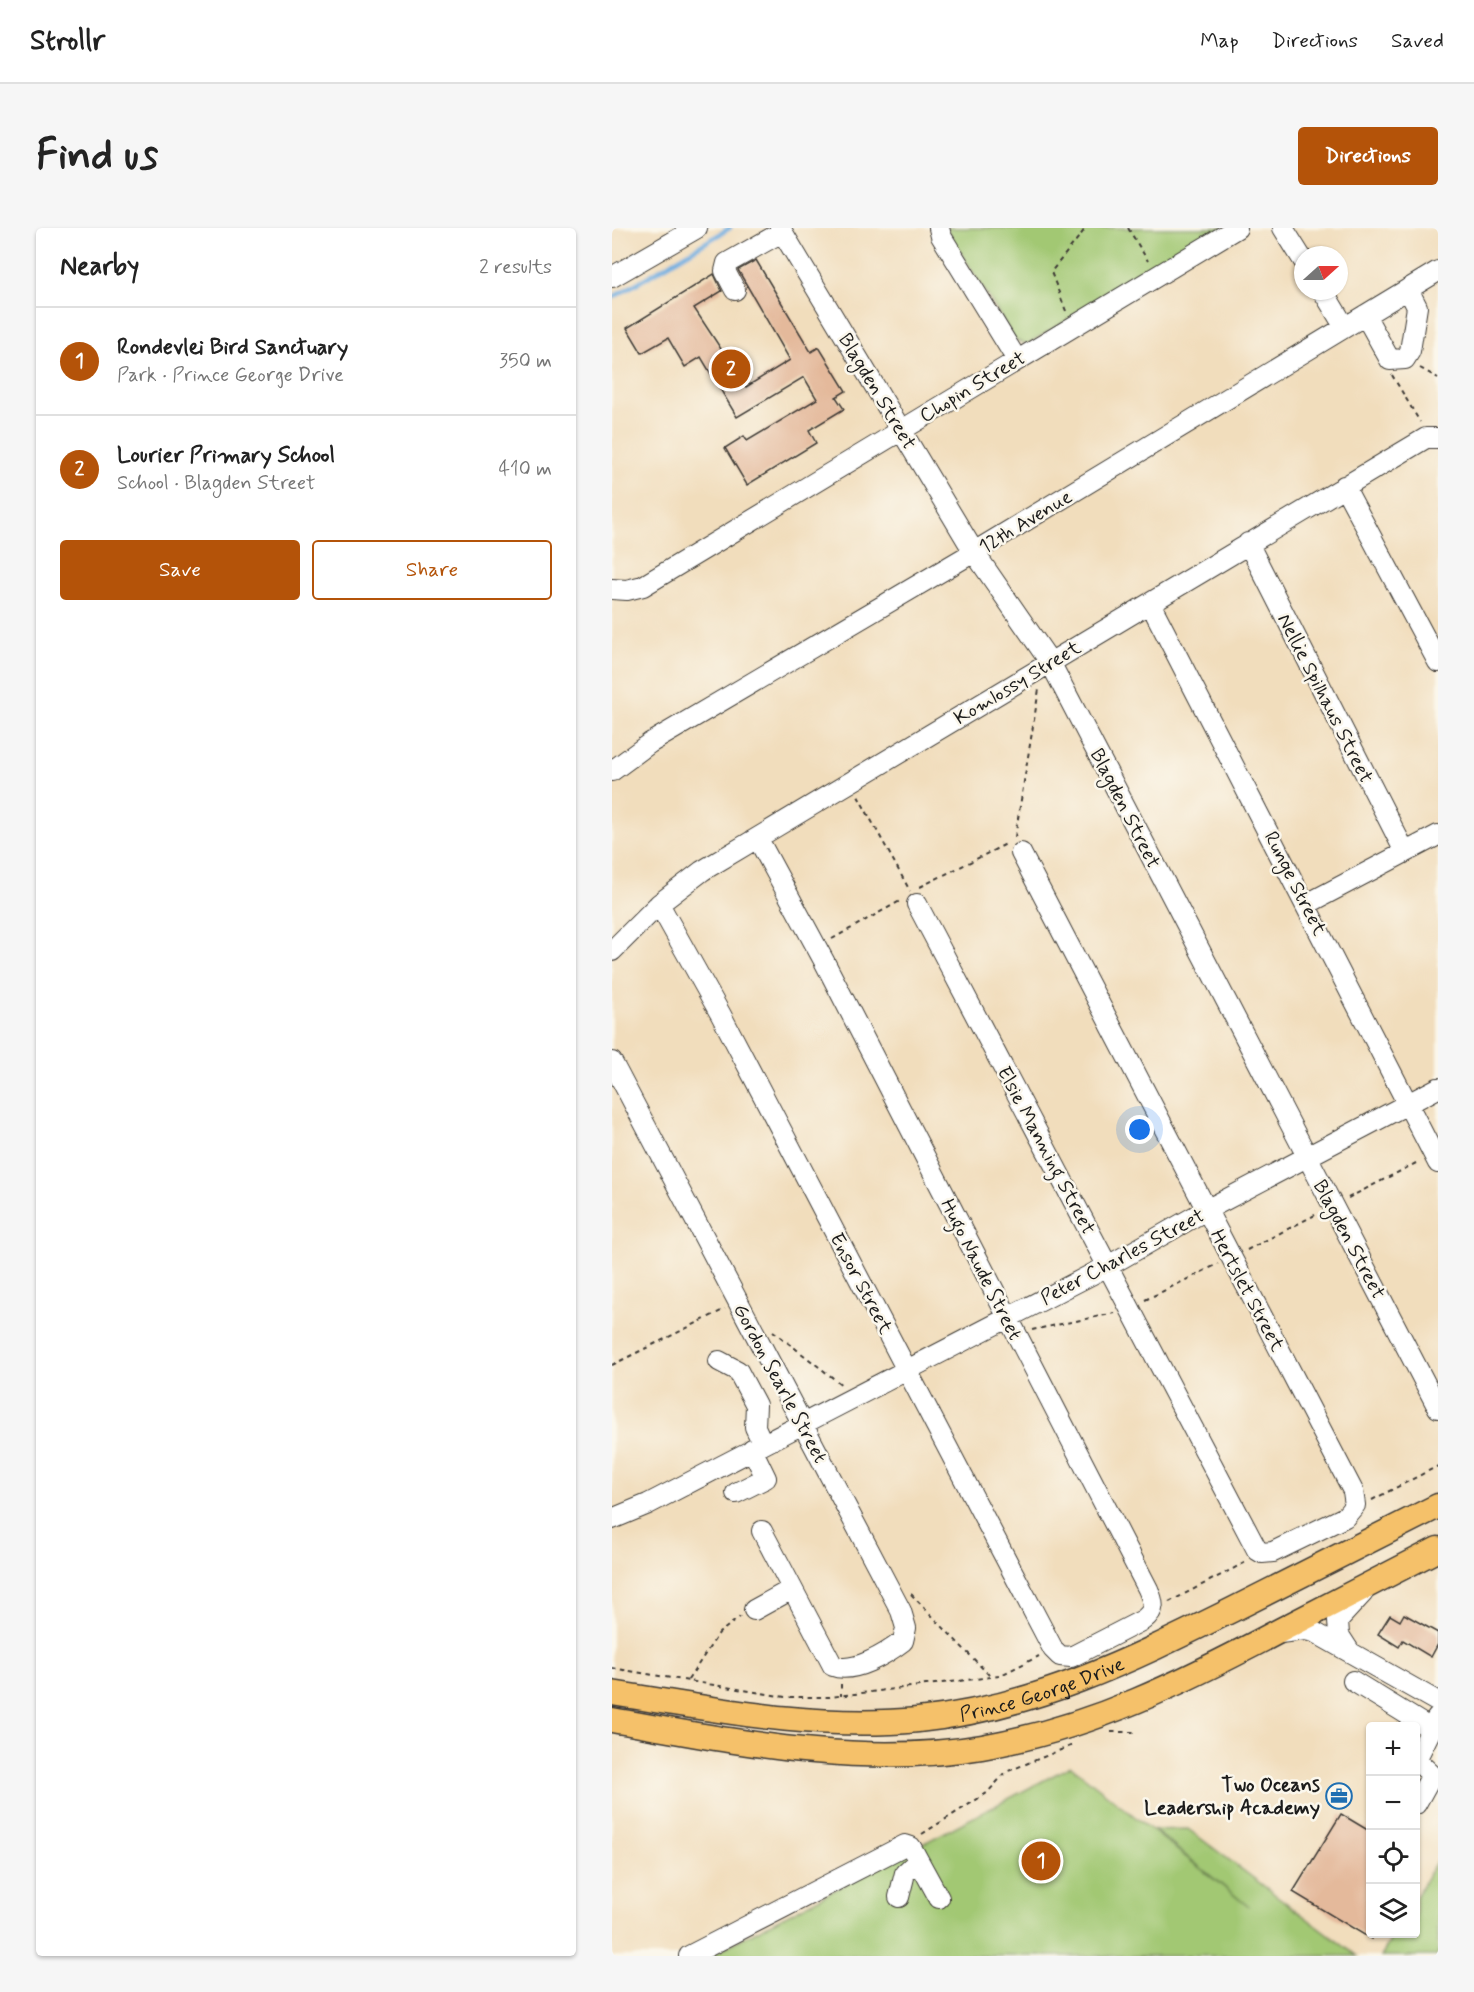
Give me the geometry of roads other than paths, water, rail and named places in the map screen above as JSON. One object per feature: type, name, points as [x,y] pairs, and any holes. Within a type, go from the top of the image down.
[{"type":"main road","name":"Prince George Drive","points":[[612,1693],[766,1717],[838,1723],[918,1720],[976,1711],[1039,1696],[1114,1668],[1438,1506]]},
{"type":"main road","name":"Prince George Drive","points":[[612,1720],[781,1748],[835,1752],[918,1753],[980,1747],[1049,1732],[1111,1713],[1185,1680],[1438,1549]]},
{"type":"street","points":[[612,277],[698,228]]},
{"type":"street","points":[[939,228],[941,236],[1017,360]]},
{"type":"street","name":"Chopin Street","points":[[612,589],[627,590],[643,586],[900,429],[1237,228]]},
{"type":"street","points":[[1283,228],[1294,246]]},
{"type":"street","points":[[735,291],[725,271],[727,263],[781,230]]},
{"type":"street","name":"Blagden Street","points":[[781,230],[974,552],[1050,662],[1438,1408]]},
{"type":"street","name":"12th Avenue","points":[[612,771],[650,743],[974,552],[1438,271]]},
{"type":"street","points":[[1365,315],[1397,359],[1410,351],[1417,307],[1408,289]]},
{"type":"street","points":[[1328,300],[1344,326]]},
{"type":"street","name":"Komlossy Street","points":[[612,951],[659,904],[702,871],[1032,672],[1151,604],[1344,486],[1432,438]]},
{"type":"street","points":[[1344,486],[1438,662]]},
{"type":"street","name":"Nellie Spilhaus Street","points":[[1248,543],[1405,852]]},
{"type":"street","name":"Runge Street","points":[[1151,604],[1438,1163]]},
{"type":"street","points":[[1307,904],[1438,835]]},
{"type":"street","name":"Hugo Naude Street","points":[[758,839],[1148,1589],[1154,1606],[1150,1615],[1128,1629],[1065,1658]]},
{"type":"street","name":"Hertslet Street","points":[[1021,853],[1355,1497],[1352,1512],[1345,1517],[1273,1552],[1257,1556]]},
{"type":"street","name":"Elsie Manning Street","points":[[914,898],[1253,1544],[1257,1556]]},
{"type":"street","name":"Ensor Street","points":[[659,904],[726,1025],[1053,1649],[1065,1658]]},
{"type":"street","name":"Gordon Searle Street","points":[[612,1062],[888,1586],[905,1622],[903,1641],[854,1668],[836,1667],[829,1660],[792,1589]]},
{"type":"street","name":"Peter Charles Street","points":[[612,1519],[648,1504],[1107,1266],[1206,1210],[1438,1088]]},
{"type":"street","points":[[719,1361],[738,1371],[756,1405],[755,1427],[766,1478],[736,1493]]},
{"type":"street","points":[[754,1610],[792,1589],[762,1531]]},
{"type":"street","points":[[1350,1652],[1339,1635],[1338,1620],[1374,1582]]},
{"type":"street","points":[[1270,1636],[1305,1630],[1350,1652],[1438,1702]]},
{"type":"street","points":[[1353,1681],[1434,1722],[1420,1752]]},
{"type":"street","points":[[1420,1764],[1432,1775],[1420,1797]]},
{"type":"street","points":[[689,1956],[905,1845],[914,1853],[939,1898]]},
{"type":"street","points":[[899,1897],[902,1879],[914,1853]]},
{"type":"waterway","points":[[612,298],[730,228]]},
{"type":"place","name":"Lourier Primary School","points":[[731,369]]},
{"type":"place","name":"Two Oceans Leadership Academy","points":[[1339,1796]]},
{"type":"place","name":"Rondevlei Bird Sanctuary","points":[[1041,1861]]}]
